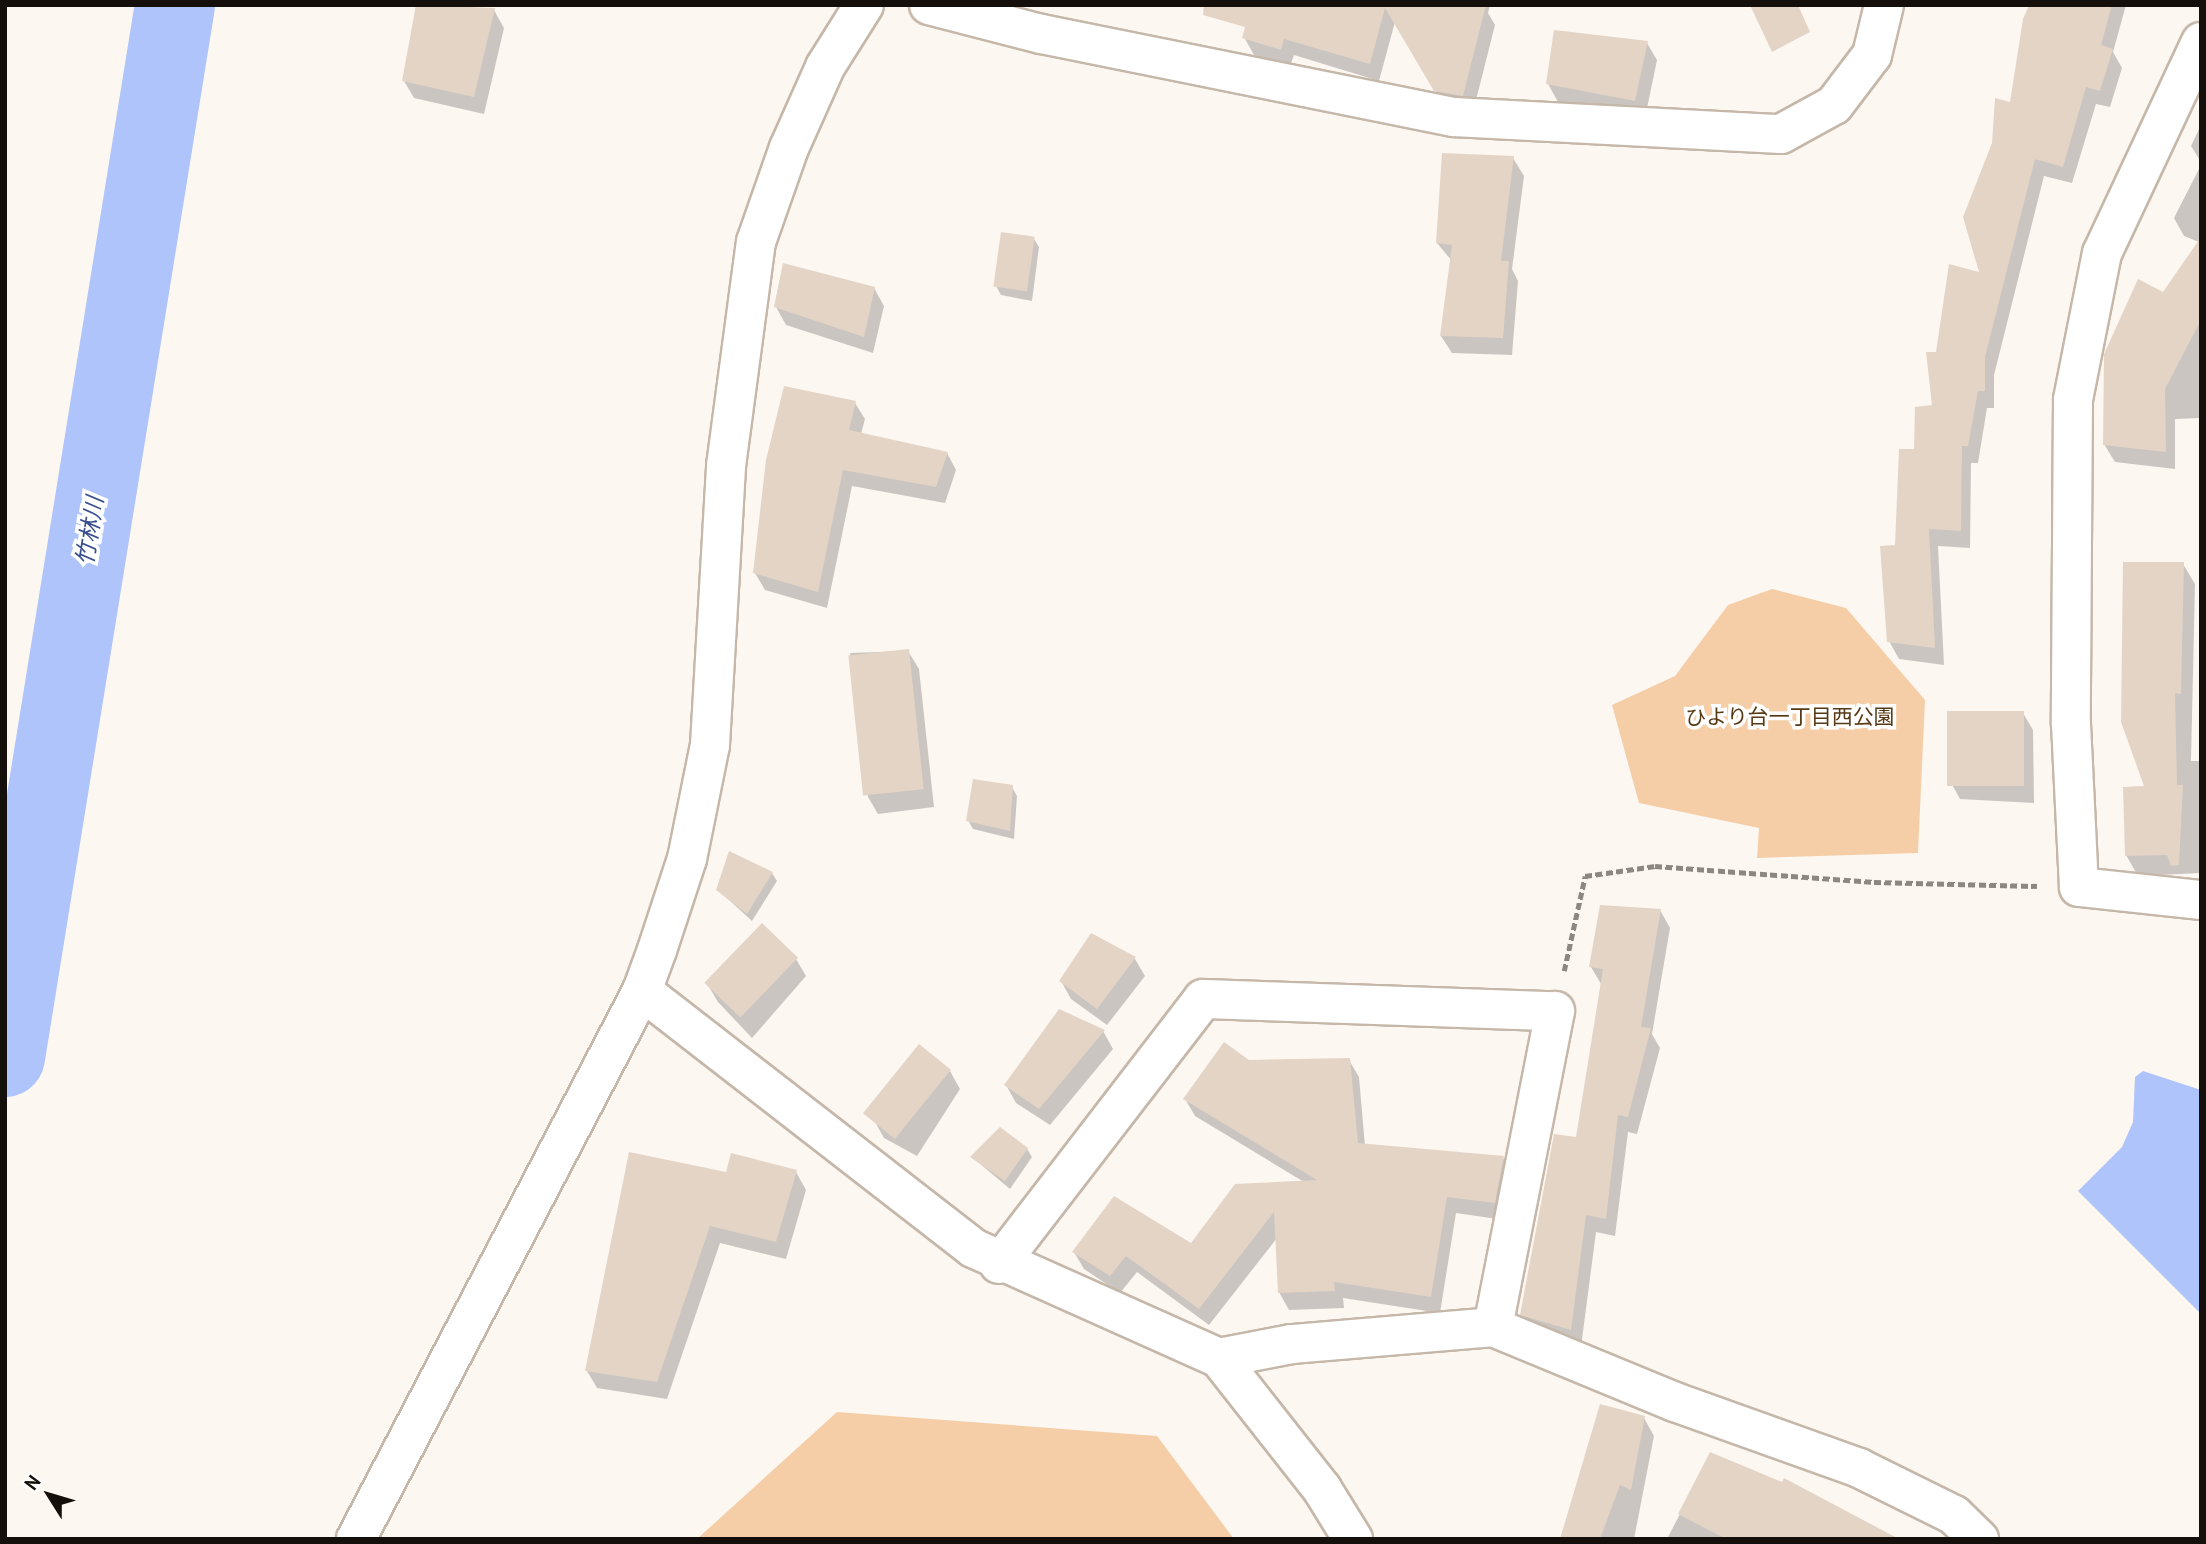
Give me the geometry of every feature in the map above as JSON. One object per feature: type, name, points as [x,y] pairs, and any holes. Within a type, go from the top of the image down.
[{"type":"street","points":[[356,1539],[642,991],[687,859],[710,745],[726,466],[756,242],[789,148],[825,67],[864,5]]},
{"type":"street","points":[[929,5],[1041,34],[1454,117],[1781,134],[1834,106],[1872,55],[1884,5]]},
{"type":"street","points":[[2201,42],[2102,253],[2073,400],[2071,724],[2079,887],[2201,900]]},
{"type":"street","points":[[642,991],[973,1248],[999,1264],[1219,1358],[1322,1489],[1353,1539]]},
{"type":"street","points":[[999,1264],[1203,999],[1555,1011],[1493,1327]]},
{"type":"street","points":[[1219,1358],[1292,1344],[1493,1327],[1675,1402],[1859,1468],[1954,1515],[1979,1539]]},
{"type":"path","points":[[1555,1011],[1585,876],[1655,866],[1874,881],[2079,887]]},
{"type":"green space","name":"ひより台一丁目西公園","points":[[1772,589],[1846,608],[1925,700],[1918,853],[1757,858],[1759,828],[1639,803],[1612,705],[1675,676],[1728,605]]},
{"type":"green space","points":[[837,1412],[1157,1436],[1234,1539],[697,1539]]},
{"type":"water","points":[[2143,1071],[2201,1090],[2201,1314],[2078,1191],[2122,1147],[2133,1122],[2135,1077]]},
{"type":"building","points":[[416,5],[495,8],[474,97],[402,81]]},
{"type":"building","points":[[1204,5],[1486,5],[1463,96],[1434,91],[1385,8],[1370,64],[1284,39],[1281,50],[1242,38],[1245,27],[1203,15]]},
{"type":"building","points":[[1750,5],[1798,5],[1810,32],[1772,52]]},
{"type":"building","points":[[2029,5],[2112,5],[2101,45],[2113,49],[2100,91],[2086,87],[2063,167],[2035,159],[1985,357],[1985,391],[1978,391],[1968,446],[1962,446],[1961,531],[1929,529],[1935,648],[1887,642],[1880,546],[1895,545],[1899,449],[1914,449],[1915,407],[1932,405],[1926,352],[1936,352],[1949,264],[1979,272],[1963,217],[1992,143],[1995,98],[2010,102],[2023,19]]},
{"type":"building","points":[[1554,30],[1648,41],[1635,101],[1546,84]]},
{"type":"building","points":[[1442,153],[1514,156],[1501,261],[1509,261],[1503,338],[1440,336],[1452,245],[1436,243]]},
{"type":"building","points":[[1001,232],[1035,237],[1027,291],[993,286]]},
{"type":"building","points":[[2201,237],[2201,320],[2165,389],[2166,452],[2103,445],[2104,354],[2138,279],[2163,292]]},
{"type":"building","points":[[783,263],[875,287],[864,337],[774,307]]},
{"type":"building","points":[[784,386],[856,401],[849,430],[948,452],[936,487],[843,470],[818,592],[753,573],[766,460]]},
{"type":"building","points":[[2123,562],[2184,562],[2181,694],[2175,693],[2177,785],[2183,785],[2179,865],[2171,866],[2167,855],[2125,856],[2123,787],[2144,786],[2121,722]]},
{"type":"building","points":[[909,649],[924,789],[863,796],[848,655]]},
{"type":"building","points":[[1947,711],[2024,711],[2024,786],[1947,786]]},
{"type":"building","points":[[973,779],[1013,785],[1010,831],[966,821]]},
{"type":"building","points":[[729,851],[773,872],[747,914],[716,890]]},
{"type":"building","points":[[1600,905],[1661,909],[1641,1027],[1651,1028],[1628,1117],[1618,1115],[1606,1219],[1586,1215],[1571,1330],[1520,1315],[1554,1134],[1576,1137],[1603,969],[1589,967]]},
{"type":"building","points":[[762,923],[798,958],[740,1017],[704,983]]},
{"type":"building","points":[[1091,933],[1136,957],[1097,1009],[1059,981]]},
{"type":"building","points":[[1059,1009],[1105,1030],[1039,1109],[1004,1085]]},
{"type":"building","points":[[1224,1042],[1249,1060],[1350,1058],[1358,1143],[1504,1156],[1495,1203],[1447,1197],[1431,1297],[1334,1282],[1335,1291],[1278,1293],[1274,1212],[1199,1309],[1126,1256],[1110,1276],[1072,1252],[1114,1196],[1191,1243],[1235,1184],[1317,1180],[1183,1099]]},
{"type":"building","points":[[919,1044],[951,1070],[895,1139],[863,1113]]},
{"type":"building","points":[[1000,1127],[1028,1148],[1005,1181],[970,1157]]},
{"type":"building","points":[[629,1152],[726,1172],[731,1153],[797,1170],[776,1242],[710,1226],[657,1382],[585,1371]]},
{"type":"building","points":[[1600,1404],[1645,1416],[1631,1490],[1620,1485],[1600,1539],[1560,1539]]},
{"type":"building","points":[[1710,1452],[1782,1482],[1784,1478],[1899,1539],[1726,1539],[1678,1514]]},
{"type":"waterway","name":"竹林川","points":[[5,1057],[175,5]]}]
